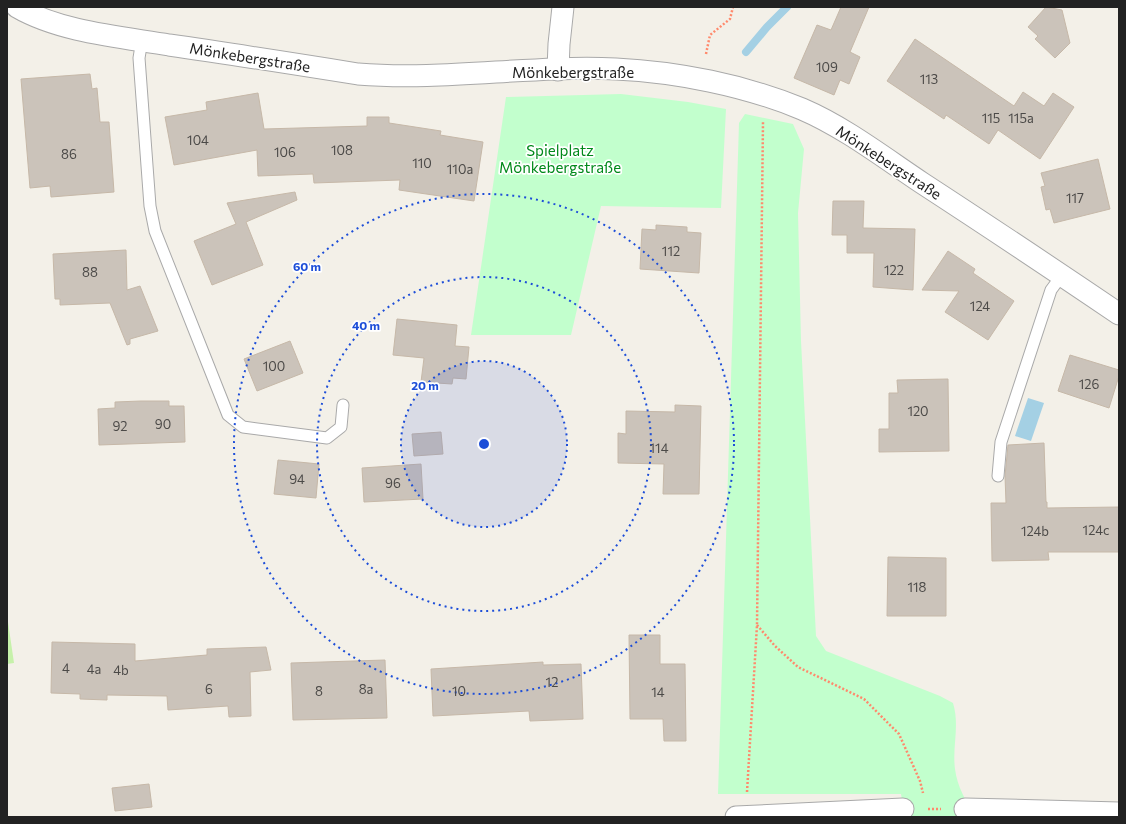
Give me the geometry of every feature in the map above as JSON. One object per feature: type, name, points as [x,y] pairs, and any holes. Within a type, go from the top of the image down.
[{"type":"street","name":"Mönkebergstraße","points":[[17,7],[27,13],[72,28],[358,74],[392,77],[616,69],[702,78],[763,95],[803,110],[865,145],[1119,314]]},
{"type":"street","points":[[558,70],[563,7]]},
{"type":"street","points":[[736,817],[903,809]]},
{"type":"street","points":[[965,809],[1119,813]]},
{"type":"lane","points":[[142,40],[139,58],[150,206],[155,231],[228,415],[244,427],[327,438],[341,427],[343,405]]},
{"type":"lane","points":[[998,476],[1001,442],[1051,290],[1062,275]]},
{"type":"path","points":[[702,78],[710,35],[730,20],[733,7]]},
{"type":"path","points":[[746,817],[757,624],[763,95]]},
{"type":"path","points":[[757,624],[775,646],[798,667],[864,699],[899,734],[920,780],[924,795]]},
{"type":"path","points":[[926,802],[927,809]]},
{"type":"path","points":[[903,809],[965,809]]},
{"type":"green space","name":"Spielplatz Mönkebergstraße","points":[[621,94],[688,102],[726,109],[721,208],[601,206],[571,335],[471,335],[506,97]]},
{"type":"green space","points":[[745,114],[793,124],[804,149],[798,213],[801,341],[816,636],[826,651],[940,696],[953,703],[956,720],[954,761],[956,775],[962,794],[976,817],[905,817],[901,794],[718,794],[739,123]]},
{"type":"green space","points":[[7,615],[14,663],[7,664]]},
{"type":"water","points":[[1028,398],[1044,403],[1031,441],[1015,436]]},
{"type":"building","points":[[841,7],[869,7],[850,52],[860,57],[849,84],[840,80],[834,95],[794,78],[817,25],[831,30]]},
{"type":"building","points":[[1046,7],[1062,10],[1070,43],[1055,58],[1035,39],[1038,36],[1028,27]]},
{"type":"building","points":[[915,39],[1014,106],[1023,92],[1044,106],[1053,93],[1074,107],[1040,159],[998,130],[989,144],[946,115],[944,119],[887,81]]},
{"type":"building","points":[[90,74],[92,89],[97,88],[100,122],[109,122],[114,192],[51,197],[50,186],[30,188],[21,79]]},
{"type":"building","points":[[258,93],[264,129],[367,126],[367,117],[389,117],[389,123],[441,131],[440,135],[483,142],[474,201],[399,190],[400,180],[314,183],[313,174],[258,176],[257,150],[174,165],[165,117],[207,110],[206,102]]},
{"type":"building","points":[[1098,159],[1110,209],[1054,223],[1050,209],[1046,210],[1041,187],[1045,186],[1041,173]]},
{"type":"building","points":[[295,192],[297,200],[246,222],[263,265],[212,285],[194,241],[236,224],[227,203]]},
{"type":"building","points":[[833,201],[864,201],[863,228],[915,229],[913,290],[873,287],[874,253],[847,253],[847,235],[832,235]]},
{"type":"building","points":[[656,225],[687,227],[687,232],[701,233],[699,273],[640,269],[642,229],[656,230]]},
{"type":"building","points":[[126,250],[127,290],[140,286],[158,331],[130,339],[130,344],[127,345],[110,303],[60,305],[60,299],[55,299],[53,254]]},
{"type":"building","points":[[948,251],[975,269],[973,273],[1014,301],[988,340],[945,312],[959,291],[922,290]]},
{"type":"building","points":[[397,319],[457,325],[455,346],[469,347],[466,379],[453,378],[452,384],[421,382],[424,358],[393,355]]},
{"type":"building","points":[[290,341],[303,373],[257,391],[244,359]]},
{"type":"building","points":[[1070,355],[1119,370],[1119,376],[1109,408],[1058,391]]},
{"type":"building","points":[[948,379],[949,451],[879,452],[879,429],[889,429],[889,393],[898,393],[897,380]]},
{"type":"building","points":[[169,401],[169,406],[184,406],[185,442],[99,445],[98,409],[115,408],[115,402]]},
{"type":"building","points":[[675,405],[701,406],[699,494],[663,494],[664,464],[618,463],[618,433],[626,434],[626,411],[675,412]]},
{"type":"building","points":[[441,432],[443,454],[414,456],[412,434]]},
{"type":"building","points":[[1044,443],[1047,508],[1119,507],[1119,552],[1048,552],[1049,560],[992,561],[991,503],[1006,503],[1005,476],[1008,445]]},
{"type":"building","points":[[278,460],[319,464],[316,498],[274,494]]},
{"type":"building","points":[[421,464],[423,499],[364,502],[362,468]]},
{"type":"building","points":[[888,557],[946,558],[946,616],[887,616]]},
{"type":"building","points":[[629,635],[660,635],[660,664],[685,664],[686,741],[664,741],[663,719],[630,719]]},
{"type":"building","points":[[52,642],[135,644],[135,661],[207,655],[207,649],[266,647],[271,670],[250,672],[251,716],[229,717],[228,706],[168,710],[167,696],[107,695],[107,700],[80,699],[80,694],[51,693]]},
{"type":"building","points":[[385,660],[387,718],[293,720],[291,663]]},
{"type":"building","points":[[543,662],[543,665],[581,664],[583,719],[530,721],[529,711],[433,716],[431,669]]},
{"type":"building","points":[[149,784],[152,807],[115,811],[112,788]]},
{"type":"waterway","points":[[746,52],[767,27],[787,7]]}]
